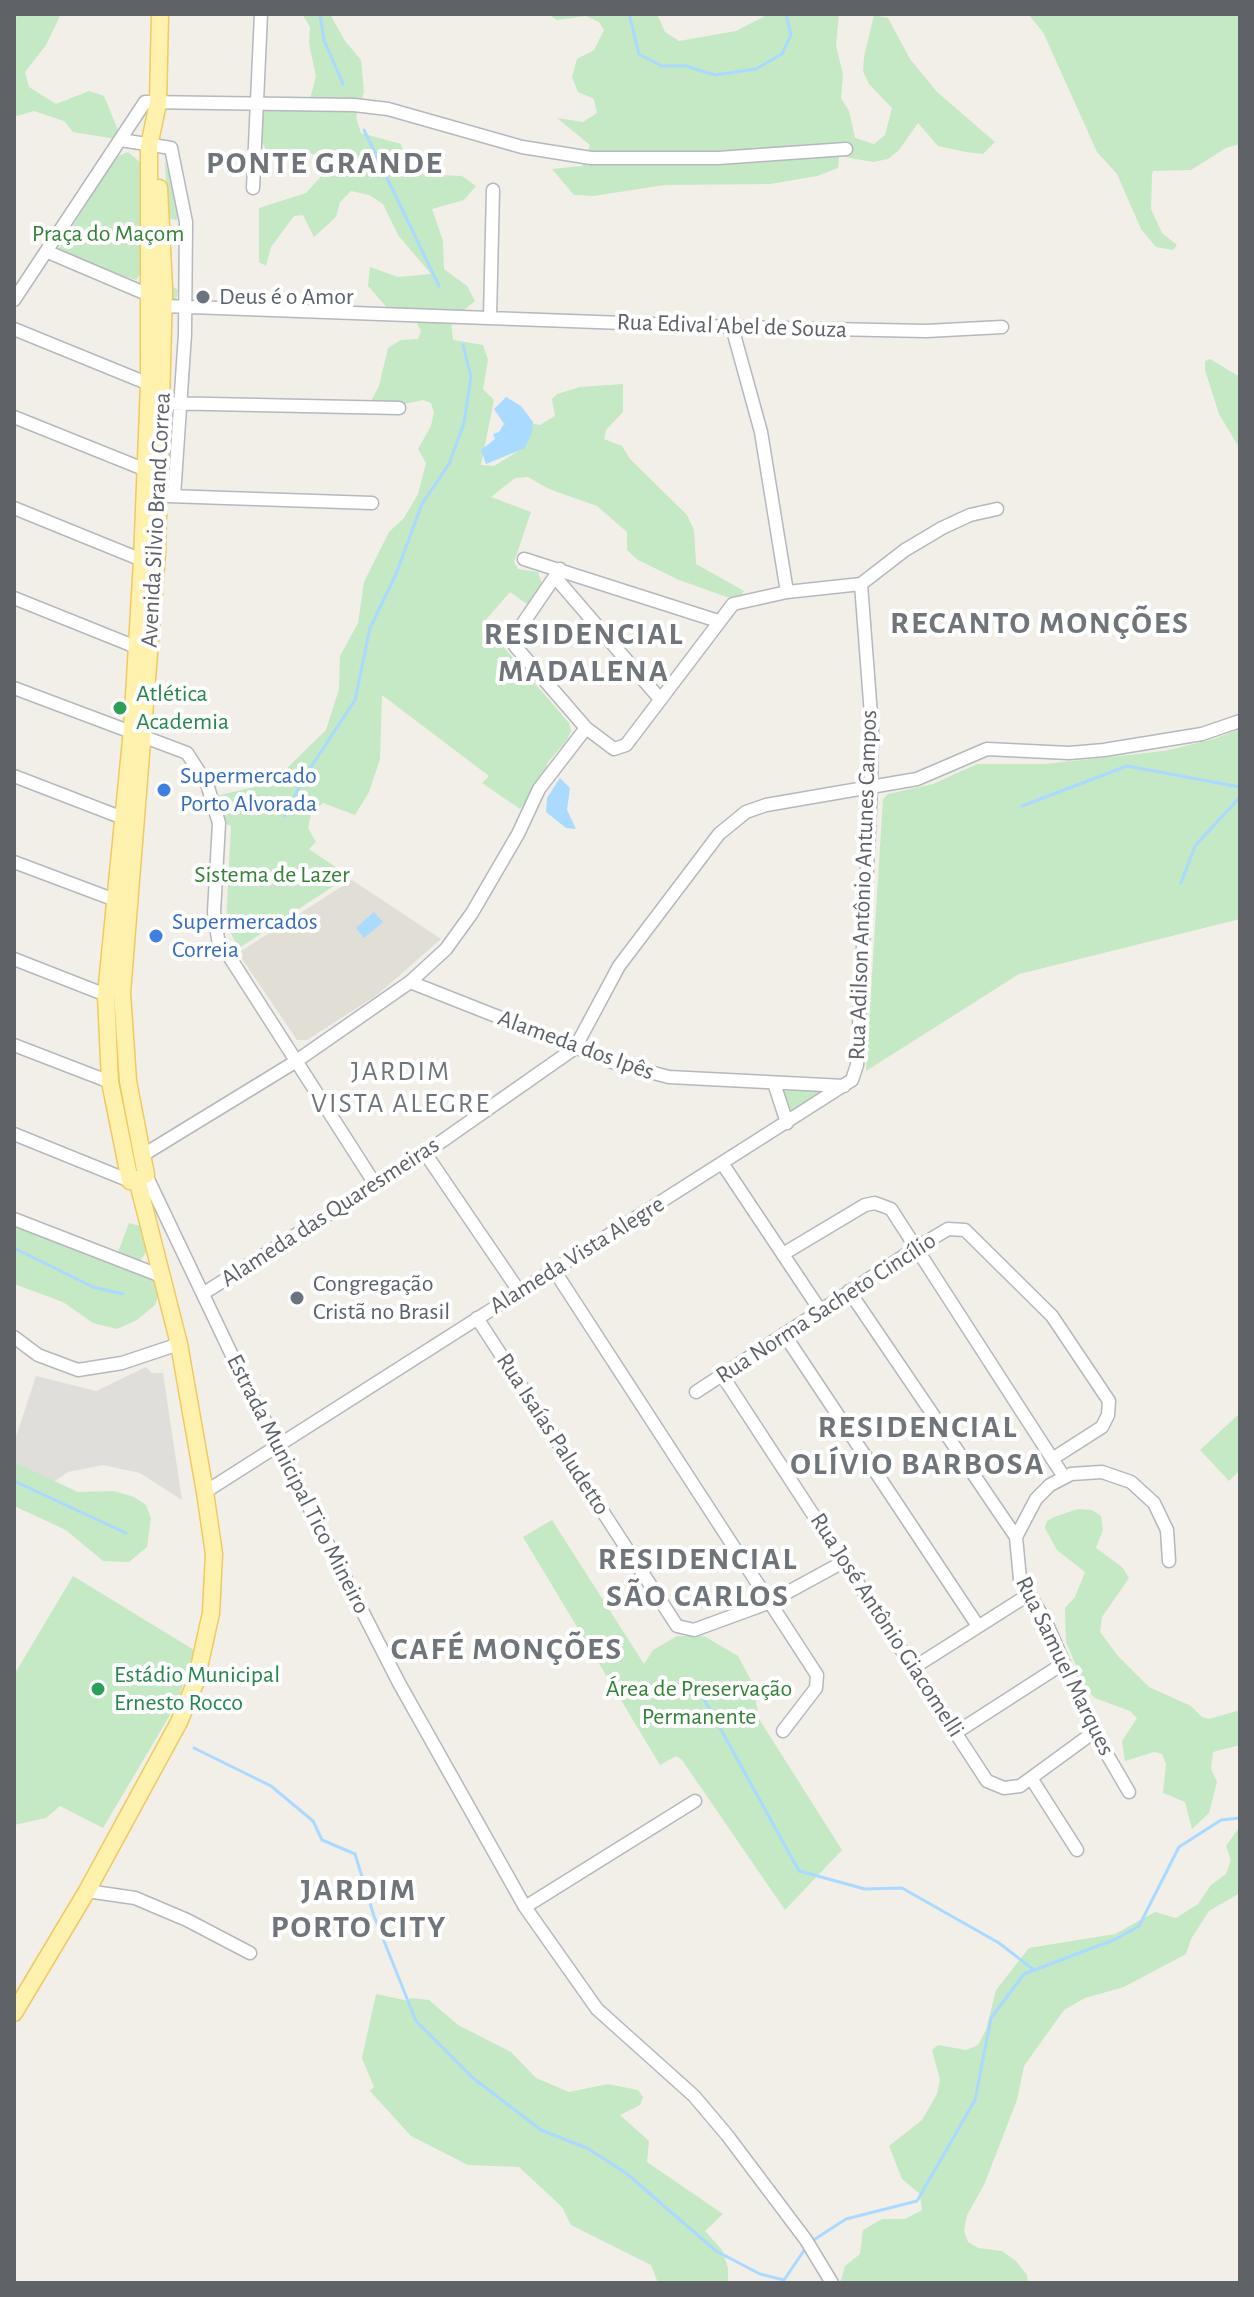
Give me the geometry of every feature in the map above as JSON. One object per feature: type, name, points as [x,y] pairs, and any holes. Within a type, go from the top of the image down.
[{"type":"main road","points":[[153,142],[158,103],[160,14]]},
{"type":"main road","name":"Avenida Silvio Brand Correa","points":[[137,1178],[143,1155],[133,1115],[122,1020],[121,902],[123,818],[138,733],[136,647],[149,384],[153,142]]},
{"type":"main road","name":"Avenida Silvio Brand Correa","points":[[137,1178],[110,1082],[106,995],[121,902],[166,496],[162,403],[164,306],[153,142]]},
{"type":"main road","points":[[14,2013],[87,1891],[179,1722],[196,1681],[211,1613],[214,1571],[205,1492],[179,1344],[137,1178]]},
{"type":"street","points":[[253,188],[261,14]]},
{"type":"street","points":[[14,300],[145,102],[354,105],[388,109],[522,147],[591,158],[718,158],[846,149]]},
{"type":"street","points":[[121,140],[153,142],[173,150],[186,222],[181,403],[166,496],[372,503]]},
{"type":"street","points":[[490,317],[493,190]]},
{"type":"street","points":[[48,252],[149,295]]},
{"type":"street","name":"Rua Edival Abel de Souza","points":[[164,306],[732,327],[926,331],[1002,327]]},
{"type":"street","points":[[732,327],[761,432],[787,592]]},
{"type":"street","points":[[14,329],[149,384]]},
{"type":"street","points":[[162,403],[399,408]]},
{"type":"street","points":[[14,417],[146,470]]},
{"type":"street","points":[[14,508],[142,560]]},
{"type":"street","points":[[557,573],[515,635],[519,653],[586,728],[614,749],[626,745],[718,621],[741,600],[861,584],[905,550],[942,528],[970,515],[997,509]]},
{"type":"street","points":[[524,559],[557,573],[718,621]]},
{"type":"street","points":[[557,573],[660,699]]},
{"type":"street","name":"Rua Adilson Antônio Antunes Campos","points":[[844,1086],[852,1080],[857,1065],[871,788],[872,728],[861,584]]},
{"type":"street","points":[[14,598],[136,647]]},
{"type":"street","points":[[14,688],[187,753],[207,784],[219,823],[214,912],[218,939],[375,1184]]},
{"type":"street","points":[[575,1048],[619,966],[731,823],[766,805],[917,779],[987,749],[1069,753],[1104,750],[1202,734],[1240,721]]},
{"type":"street","points":[[143,1155],[295,1062],[410,982],[459,933],[518,834],[539,789],[586,728]]},
{"type":"street","points":[[14,776],[123,818]]},
{"type":"street","points":[[14,862],[121,902]]},
{"type":"street","points":[[14,959],[106,995]]},
{"type":"street","name":"Alameda dos Ipês","points":[[410,982],[575,1048],[669,1077],[844,1086]]},
{"type":"street","points":[[14,1045],[110,1082]]},
{"type":"street","name":"Alameda das Quaresmeiras","points":[[204,1293],[425,1153],[575,1048]]},
{"type":"street","points":[[774,1083],[787,1123]]},
{"type":"street","name":"Alameda Vista Alegre","points":[[205,1492],[279,1448],[519,1291],[844,1086]]},
{"type":"street","points":[[14,1134],[137,1178]]},
{"type":"street","points":[[425,1153],[519,1291]]},
{"type":"street","points":[[722,1163],[820,1310]]},
{"type":"street","name":"Estrada Municipal Tico Mineiro","points":[[137,1178],[204,1293],[279,1448],[422,1727],[525,1907],[597,2009],[694,2096],[809,2244],[832,2283]]},
{"type":"street","points":[[783,1254],[865,1205],[875,1203],[891,1209],[1064,1477]]},
{"type":"street","points":[[14,1219],[161,1276]]},
{"type":"street","name":"Rua Norma Sacheto Cincílio","points":[[696,1392],[916,1248],[957,1228],[973,1234],[1052,1316],[1109,1401],[1108,1415],[1102,1427],[1052,1459]]},
{"type":"street","points":[[554,1270],[819,1681],[783,1731]]},
{"type":"street","points":[[849,1291],[1016,1537],[1036,1499],[1064,1477],[1102,1472],[1139,1488],[1164,1521],[1169,1540],[1169,1561]]},
{"type":"street","name":"Rua Isaías Paludetto","points":[[477,1318],[673,1622],[682,1629],[694,1630],[768,1603]]},
{"type":"street","points":[[784,1334],[978,1626]]},
{"type":"street","points":[[14,1337],[38,1355],[78,1370],[122,1363],[179,1344]]},
{"type":"street","name":"Rua José Antônio Giacomelli","points":[[722,1375],[987,1781],[1004,1788],[1020,1786],[1031,1778]]},
{"type":"street","name":"Rua Samuel Marques","points":[[1016,1537],[1017,1569],[1028,1595],[1046,1622],[1094,1732],[1129,1792]]},
{"type":"street","points":[[768,1603],[845,1561]]},
{"type":"street","points":[[913,1668],[1028,1595]]},
{"type":"street","points":[[957,1732],[1064,1663]]},
{"type":"street","points":[[1077,1850],[1031,1778],[1094,1732]]},
{"type":"street","points":[[525,1907],[695,1801]]},
{"type":"street","points":[[87,1891],[135,1898],[187,1920],[250,1953]]},
{"type":"shaded area","points":[[352,880],[441,939],[377,995],[307,1040],[297,1040],[238,953]]},
{"type":"shaded area","points":[[146,1367],[152,1373],[163,1373],[182,1500],[140,1473],[103,1465],[68,1472],[49,1485],[14,1470],[14,1443],[36,1376],[96,1391]]},
{"type":"green space","points":[[17,14],[61,14],[46,45],[25,72],[29,87],[56,104],[89,91],[104,96],[122,140],[73,132],[64,121],[34,111],[14,117],[14,28]]},
{"type":"green space","name":"Sistema de Lazer","points":[[302,14],[330,14],[345,41],[361,60],[364,92],[356,117],[361,133],[401,144],[408,166],[416,174],[462,176],[476,186],[464,200],[432,209],[443,241],[444,269],[467,286],[475,301],[451,320],[453,340],[483,345],[488,360],[483,389],[494,400],[481,465],[494,466],[520,450],[530,423],[540,425],[555,416],[552,399],[557,394],[580,387],[623,384],[623,412],[606,430],[604,439],[622,446],[630,459],[687,515],[694,530],[696,564],[744,591],[740,597],[727,597],[679,580],[638,560],[627,550],[627,532],[597,506],[549,489],[528,477],[515,478],[491,497],[531,512],[514,562],[518,569],[538,572],[542,584],[527,604],[510,592],[483,623],[569,723],[571,731],[567,740],[548,762],[543,778],[520,809],[482,783],[489,776],[382,695],[380,759],[369,792],[355,815],[323,803],[311,814],[308,828],[316,842],[309,849],[349,876],[239,948],[226,925],[231,826],[218,820],[215,796],[259,786],[283,772],[326,730],[339,689],[340,656],[358,623],[364,582],[389,532],[404,518],[418,494],[426,463],[418,449],[431,426],[434,412],[431,403],[423,400],[386,408],[370,403],[379,386],[388,348],[401,340],[418,339],[421,331],[414,317],[390,311],[368,286],[370,267],[398,277],[431,274],[398,235],[383,204],[369,195],[351,191],[340,202],[336,217],[314,237],[303,215],[294,216],[271,247],[266,266],[259,262],[259,208],[306,193],[326,171],[321,156],[306,152],[293,160],[279,159],[267,151],[260,138],[261,108],[282,105],[295,111],[309,103],[316,76],[309,44],[310,27]]},
{"type":"green space","points":[[548,14],[657,14],[665,32],[679,41],[736,31],[769,14],[839,14],[836,46],[843,74],[841,98],[849,111],[855,138],[874,144],[885,135],[892,108],[869,84],[863,71],[864,57],[874,15],[888,18],[910,59],[937,92],[995,142],[983,154],[938,146],[918,123],[899,150],[888,159],[873,162],[839,156],[838,168],[817,176],[770,184],[665,185],[593,196],[574,195],[552,169],[582,166],[590,145],[557,118],[583,122],[597,113],[594,99],[578,92],[572,77],[577,59],[594,50],[604,30],[599,22],[586,16],[557,20]]},
{"type":"green space","points":[[1028,14],[1240,14],[1240,144],[1226,148],[1191,170],[1153,171],[1151,209],[1162,233],[1177,245],[1173,250],[1156,247],[1141,229],[1117,174],[1097,152],[1043,32]]},
{"type":"green space","name":"Praça do Maçom","points":[[128,152],[141,163],[144,270],[136,280],[66,256],[59,248],[116,157]]},
{"type":"green space","points":[[165,159],[177,205],[177,220],[170,219],[172,286],[178,290],[176,301],[171,300]]},
{"type":"green space","points":[[1210,359],[1240,377],[1240,449],[1219,414],[1205,370],[1205,361]]},
{"type":"green space","points":[[1240,729],[1240,919],[1019,974],[866,1071],[883,799],[888,794],[933,784],[977,764],[1045,764],[1164,751]]},
{"type":"green space","points":[[783,1091],[824,1092],[792,1113]]},
{"type":"green space","points":[[129,1223],[140,1226],[146,1252],[139,1262],[117,1255]]},
{"type":"green space","points":[[14,1226],[157,1280],[160,1291],[155,1305],[137,1320],[117,1329],[93,1323],[63,1302],[14,1284]]},
{"type":"green space","points":[[1240,1413],[1240,1470],[1229,1481],[1200,1450]]},
{"type":"green space","points":[[14,1462],[78,1492],[114,1491],[134,1497],[146,1505],[151,1518],[147,1547],[129,1562],[103,1561],[66,1530],[14,1506]]},
{"type":"green space","points":[[1078,1509],[1092,1510],[1101,1516],[1103,1530],[1096,1548],[1122,1567],[1129,1578],[1102,1617],[1100,1632],[1118,1656],[1149,1687],[1191,1706],[1202,1717],[1209,1719],[1240,1710],[1240,1745],[1213,1752],[1211,1769],[1217,1782],[1209,1813],[1192,1829],[1185,1802],[1163,1793],[1166,1764],[1162,1754],[1154,1752],[1125,1761],[1122,1741],[1137,1718],[1130,1711],[1095,1698],[1086,1689],[1066,1642],[1065,1608],[1075,1597],[1085,1572],[1057,1550],[1045,1528],[1047,1521]]},
{"type":"green space","name":"Área de Preservação Permanente","points":[[552,1520],[644,1664],[653,1650],[677,1636],[704,1636],[738,1656],[753,1684],[759,1719],[842,1850],[785,1910],[682,1760],[676,1756],[660,1765],[523,1537]]},
{"type":"green space","name":"Estádio Municipal Ernesto Rocco","points":[[73,1576],[194,1650],[177,1703],[103,1828],[60,1806],[46,1818],[14,1825],[14,1675]]},
{"type":"green space","points":[[1240,1826],[1240,1893],[1209,1911],[1191,1939],[1186,1954],[1124,1987],[1085,1998],[1064,2010],[1024,2066],[1017,2100],[984,2185],[967,2215],[964,2231],[968,2242],[978,2248],[1002,2251],[1016,2261],[1027,2275],[1028,2283],[840,2283],[845,2266],[860,2254],[863,2230],[882,2219],[905,2219],[922,2210],[920,2194],[902,2179],[889,2146],[922,2120],[937,2094],[940,2080],[932,2050],[938,2045],[966,2050],[978,2045],[986,2030],[996,1990],[1029,1948],[1115,1934],[1155,1912],[1176,1918],[1198,1904],[1211,1885],[1226,1874],[1231,1860],[1226,1846]]},
{"type":"green space","points":[[376,1994],[409,2001],[410,1998],[429,2000],[458,2025],[511,2052],[536,2078],[569,2092],[608,2084],[638,2090],[643,2097],[640,2105],[620,2115],[649,2141],[647,2162],[723,2214],[705,2231],[722,2250],[728,2268],[728,2283],[658,2283],[651,2265],[571,2225],[562,2207],[519,2167],[468,2165],[411,2136],[370,2091],[374,2087],[362,2058]]},
{"type":"water","points":[[506,397],[521,406],[533,422],[532,432],[525,448],[486,464],[481,450],[495,439],[493,434],[499,432],[504,424],[494,409]]},
{"type":"water","points":[[560,778],[570,788],[567,810],[576,829],[566,828],[546,812],[547,798]]},
{"type":"water","points":[[374,912],[383,922],[364,938],[356,928]]},
{"type":"waterway","points":[[320,14],[324,40],[343,84]]},
{"type":"waterway","points":[[629,14],[639,54],[662,66],[686,66],[715,75],[756,69],[782,54],[791,35],[786,14]]},
{"type":"waterway","points":[[364,130],[439,286]]},
{"type":"waterway","points":[[285,816],[303,779],[355,700],[370,628],[396,574],[422,504],[449,464],[464,423],[471,377],[463,345]]},
{"type":"waterway","points":[[1022,806],[1127,766],[1240,787]]},
{"type":"waterway","points":[[1181,883],[1195,846],[1240,797]]},
{"type":"waterway","points":[[14,1248],[93,1287],[123,1294]]},
{"type":"waterway","points":[[14,1481],[126,1533]]},
{"type":"waterway","points":[[704,1699],[799,1871],[865,1889],[902,1888],[999,1943],[1034,1970]]},
{"type":"waterway","points":[[194,1748],[271,1786],[313,1821],[322,1840],[355,1854],[374,1916],[416,2021],[473,2078],[541,2130],[587,2148],[626,2173],[716,2251],[760,2274],[784,2280]]},
{"type":"waterway","points":[[812,2241],[846,2219],[917,2201],[975,2100],[991,2018],[1024,1974],[1116,1939],[1139,1926],[1179,1847],[1221,1820],[1240,1818]]},
{"type":"waterway","points":[[782,2283],[807,2246]]},
{"type":"place","name":"Deus é o Amor","points":[[203,297]]},
{"type":"place","name":"Atlética Academia","points":[[120,708]]},
{"type":"place","name":"Supermercado Porto Alvorada","points":[[164,790]]},
{"type":"place","name":"Supermercados Correia","points":[[156,936]]},
{"type":"place","name":"Congregação Cristã no Brasil","points":[[297,1298]]},
{"type":"place","name":"Estádio Municipal Ernesto Rocco","points":[[98,1689]]},
{"type":"district","name":"PONTE GRANDE","points":[[325,163]]},
{"type":"district","name":"RECANTO MONÇÕES","points":[[1040,623]]},
{"type":"district","name":"RESIDENCIAL MADALENA","points":[[584,652]]},
{"type":"district","name":"JARDIM VISTA ALEGRE","points":[[401,1088]]},
{"type":"district","name":"RESIDENCIAL OLÍVIO BARBOSA","points":[[918,1446]]},
{"type":"district","name":"RESIDENCIAL SÃO CARLOS","points":[[698,1578]]},
{"type":"district","name":"CAFÉ MONÇÕES","points":[[507,1649]]},
{"type":"district","name":"JARDIM PORTO CITY","points":[[359,1908]]}]
